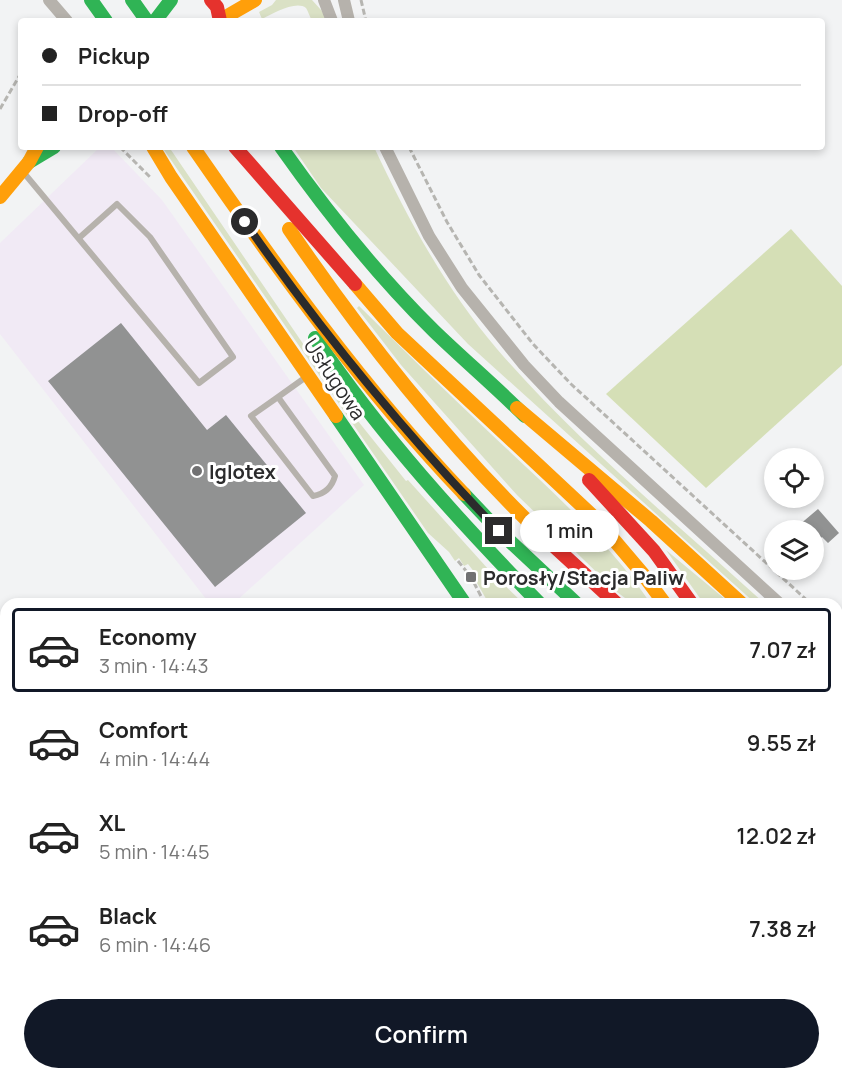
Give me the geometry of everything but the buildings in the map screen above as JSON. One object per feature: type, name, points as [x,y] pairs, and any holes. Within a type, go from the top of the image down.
[{"type":"main road","points":[[132,0],[145,18]]},
{"type":"main road","points":[[157,18],[171,0]]},
{"type":"main road","points":[[211,0],[217,6],[221,18]]},
{"type":"main road","points":[[226,18],[255,0]]},
{"type":"main road","points":[[0,197],[26,166],[35,150]]},
{"type":"main road","points":[[26,166],[50,150]]},
{"type":"main road","points":[[141,150],[171,177]]},
{"type":"main road","points":[[155,150],[171,177]]},
{"type":"main road","points":[[195,150],[258,241],[347,358],[434,463],[499,531],[571,598]]},
{"type":"main road","points":[[237,150],[353,320],[403,384],[503,496],[611,598]]},
{"type":"main road","points":[[238,150],[397,333],[589,512],[661,598]]},
{"type":"main road","points":[[283,150],[329,214],[385,279],[433,330],[517,408],[604,496],[654,551],[688,598]]},
{"type":"main road","name":"Usługowa","points":[[171,177],[199,214],[461,598]]},
{"type":"main road","points":[[258,241],[304,323],[366,413],[452,514],[534,598]]},
{"type":"main road","points":[[517,408],[651,521],[735,598]]},
{"type":"street","points":[[48,0],[53,18]]},
{"type":"street","points":[[48,0],[64,18]]},
{"type":"street","points":[[324,0],[331,18]]},
{"type":"street","points":[[344,0],[348,18]]},
{"type":"street","points":[[386,150],[429,236],[462,288],[524,365],[559,402],[773,598]]},
{"type":"lane","points":[[26,166],[79,238],[199,383],[233,357],[150,237],[117,204],[79,238]]},
{"type":"lane","points":[[278,397],[335,476],[333,485],[321,495],[313,496],[251,416],[309,375]]},
{"type":"path","points":[[361,0],[365,18]]},
{"type":"path","points":[[0,109],[18,78]]},
{"type":"path","points":[[411,150],[447,222],[479,275],[533,344],[571,384],[804,598]]},
{"type":"path","points":[[458,561],[471,577],[482,598]]},
{"type":"shaded area","points":[[97,150],[114,150],[162,200],[364,485],[240,598],[205,598],[0,334],[0,243]]},
{"type":"green space","points":[[276,0],[312,0],[326,18],[311,18],[306,8],[296,6],[262,18],[259,12]]},
{"type":"green space","points":[[164,150],[171,150],[342,401],[406,481],[408,480],[489,570],[518,598],[486,598],[473,576],[475,573],[468,564],[464,566],[459,558],[455,561],[449,552],[428,533]]},
{"type":"green space","points":[[295,150],[375,150],[400,200],[444,277],[497,349],[593,449],[758,598],[749,598],[468,344],[321,188]]},
{"type":"green space","points":[[791,229],[842,286],[842,365],[706,488],[606,394]]},
{"type":"green space","points":[[359,306],[576,515],[634,580],[647,598],[625,598],[617,592],[517,495],[401,365],[357,308]]},
{"type":"green space","points":[[666,550],[724,598],[700,598]]},
{"type":"traffic: fast","points":[[91,0],[104,18]]},
{"type":"traffic: fast","points":[[132,0],[145,18]]},
{"type":"traffic: fast","points":[[157,18],[171,0]]},
{"type":"traffic: fast","points":[[29,162],[49,150]]},
{"type":"traffic: fast","points":[[283,150],[335,219],[393,288],[434,331],[525,416]]},
{"type":"traffic: fast","points":[[315,338],[366,409],[394,443],[480,541],[534,598]]},
{"type":"traffic: fast","points":[[336,416],[461,598]]},
{"type":"traffic: fast","points":[[464,494],[499,531],[571,598]]},
{"type":"traffic: slow","points":[[226,18],[255,0]]},
{"type":"traffic: slow","points":[[0,197],[29,162],[35,150]]},
{"type":"traffic: slow","points":[[155,150],[171,177],[336,416]]},
{"type":"traffic: slow","points":[[195,150],[322,326],[391,412],[464,494]]},
{"type":"traffic: slow","points":[[289,229],[347,310],[408,389],[473,465],[543,536]]},
{"type":"traffic: slow","points":[[355,284],[397,333],[597,520],[661,598]]},
{"type":"traffic: slow","points":[[517,408],[651,521],[735,598]]},
{"type":"traffic: jam","points":[[211,0],[217,7],[219,18]]},
{"type":"traffic: jam","points":[[238,150],[355,284]]},
{"type":"traffic: jam","points":[[589,480],[654,551],[688,598]]},
{"type":"traffic: jam","points":[[543,536],[610,598]]},
{"type":"place","name":"Iglotex","points":[[197,471]]},
{"type":"place","name":"Porosły/Stacja Paliw","points":[[471,577]]},
{"type":"route","points":[[245,222],[347,358],[434,463],[499,531]]}]
